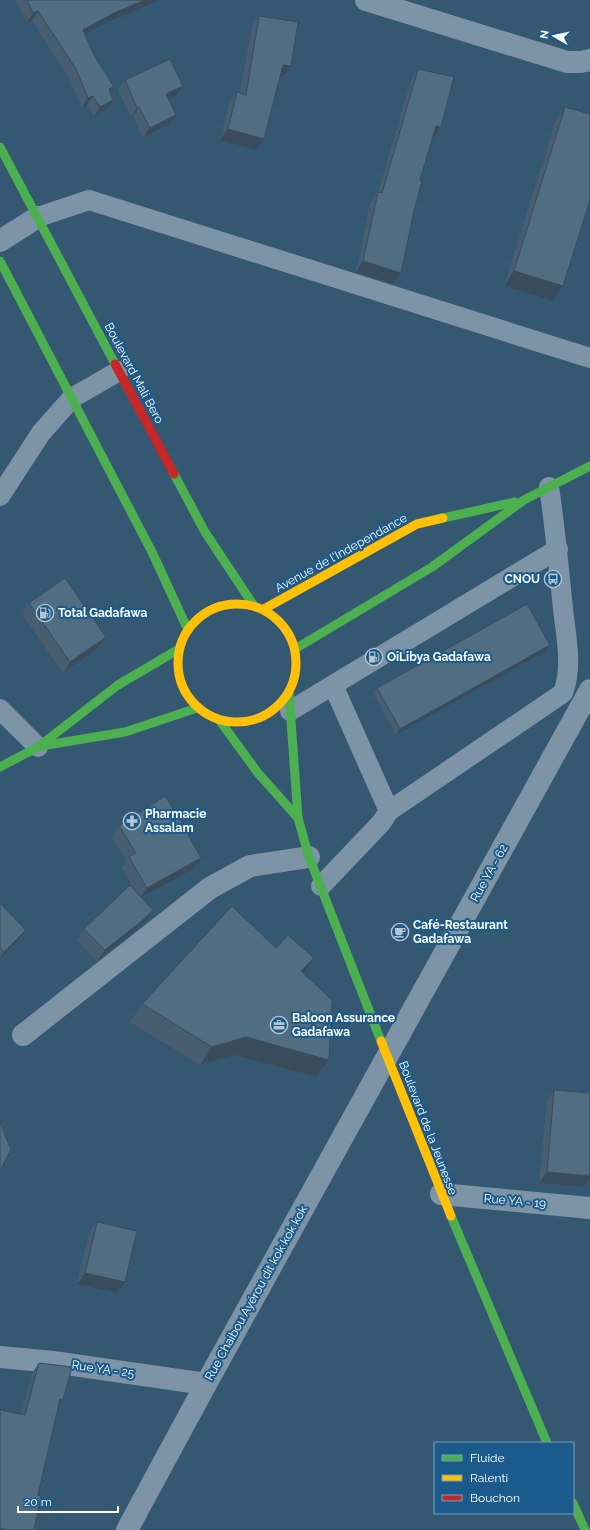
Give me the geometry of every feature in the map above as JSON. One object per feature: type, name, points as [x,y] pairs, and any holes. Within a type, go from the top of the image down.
[{"type":"main road","name":"Boulevard Mali Bero","points":[[0,147],[204,532],[254,606]]},
{"type":"main road","points":[[0,261],[152,552],[188,630]]},
{"type":"main road","name":"Avenue de l'Independance","points":[[295,649],[432,567],[524,500],[590,466]]},
{"type":"main road","name":"Avenue de l'Independance","points":[[264,609],[417,524],[524,500]]},
{"type":"main road","points":[[289,702],[283,701],[268,715],[260,719],[240,723],[220,720],[197,708],[187,694],[180,680],[178,668],[179,648],[194,621],[212,609],[232,603],[254,606],[264,609],[272,615],[283,626],[292,640],[295,649],[296,671],[289,702],[298,818]]},
{"type":"main road","points":[[0,767],[38,747],[118,685],[179,648]]},
{"type":"main road","points":[[38,747],[125,732],[197,708]]},
{"type":"main road","points":[[220,720],[258,773],[298,818]]},
{"type":"main road","name":"Boulevard de la Jeunesse","points":[[298,818],[309,857],[320,886],[441,1194],[547,1442]]},
{"type":"main road","points":[[574,1505],[585,1530]]},
{"type":"street","points":[[366,0],[567,62],[590,60]]},
{"type":"street","points":[[0,241],[38,217]]},
{"type":"street","name":"Rue YA - 62","points":[[387,1056],[590,690]]},
{"type":"street","points":[[23,1035],[210,888],[250,866],[309,857]]},
{"type":"street","name":"Rue Chaibou Ayérou dit kok kok kok","points":[[127,1530],[387,1056]]},
{"type":"street","name":"Rue YA - 19","points":[[441,1194],[590,1208]]},
{"type":"street","name":"Rue YA - 25","points":[[0,1357],[53,1362],[206,1384]]},
{"type":"lane","points":[[38,217],[89,200],[590,358]]},
{"type":"lane","points":[[0,496],[42,433],[72,398],[119,371]]},
{"type":"lane","points":[[320,886],[381,823],[389,811],[563,693],[567,682],[568,656],[558,549],[549,487]]},
{"type":"lane","points":[[289,702],[333,685],[558,549]]},
{"type":"lane","points":[[333,685],[389,811]]},
{"type":"lane","points":[[0,709],[38,747]]},
{"type":"building","points":[[27,0],[145,0],[114,13],[83,30],[94,55],[114,87],[109,89],[113,100],[100,107],[93,96],[88,98],[76,69],[38,11],[33,13]]},
{"type":"building","points":[[259,16],[298,22],[291,66],[283,65],[264,139],[228,129],[237,92],[246,95]]},
{"type":"building","points":[[170,59],[183,86],[166,94],[176,115],[150,128],[139,107],[137,108],[125,80]]},
{"type":"building","points":[[418,69],[454,77],[441,127],[436,126],[420,180],[422,181],[401,273],[363,261],[378,192],[382,193]]},
{"type":"building","points":[[565,107],[590,114],[590,200],[563,286],[514,271]]},
{"type":"building","points":[[65,578],[106,637],[70,662],[29,603]]},
{"type":"building","points":[[527,604],[550,645],[400,729],[377,688]]},
{"type":"building","points":[[165,796],[201,858],[147,888],[129,857],[136,853],[119,826]]},
{"type":"building","points":[[130,885],[153,910],[143,920],[105,950],[84,929]]},
{"type":"building","points":[[0,903],[26,930],[4,952],[0,948]]},
{"type":"building","points":[[232,906],[276,948],[288,935],[314,958],[301,971],[332,1000],[329,1060],[246,1037],[212,1047],[142,1004]]},
{"type":"building","points":[[554,1090],[590,1093],[590,1176],[547,1172]]},
{"type":"building","points":[[0,1122],[11,1150],[0,1170]]},
{"type":"building","points":[[97,1222],[137,1231],[125,1282],[85,1273]]},
{"type":"building","points":[[39,1363],[72,1367],[63,1400],[60,1399],[38,1495],[41,1496],[34,1530],[7,1530],[0,1528],[0,1410],[25,1415]]},
{"type":"traffic: fast","points":[[0,147],[115,364]]},
{"type":"traffic: fast","points":[[0,261],[152,552],[188,630]]},
{"type":"traffic: fast","points":[[295,649],[432,567],[524,500],[590,466]]},
{"type":"traffic: fast","points":[[174,474],[205,532],[254,606]]},
{"type":"traffic: fast","points":[[443,518],[515,502]]},
{"type":"traffic: fast","points":[[0,767],[38,747],[118,685],[179,649]]},
{"type":"traffic: fast","points":[[289,693],[298,818],[309,857],[381,1041]]},
{"type":"traffic: fast","points":[[41,746],[125,732],[197,708]]},
{"type":"traffic: fast","points":[[220,721],[258,773],[298,818]]},
{"type":"traffic: fast","points":[[451,1216],[547,1442]]},
{"type":"traffic: fast","points":[[574,1505],[585,1530]]},
{"type":"traffic: slow","points":[[264,609],[417,524],[443,518]]},
{"type":"traffic: slow","points":[[237,604],[260,608],[279,621],[292,640],[296,663],[292,686],[279,705],[260,718],[237,722],[214,718],[195,705],[182,686],[178,663],[182,640],[195,621],[214,608],[237,604]]},
{"type":"traffic: slow","points":[[381,1041],[451,1216]]},
{"type":"traffic: jam","points":[[115,364],[174,474]]},
{"type":"place","name":"CNOU","points":[[553,579]]},
{"type":"place","name":"Total Gadafawa","points":[[45,613]]},
{"type":"place","name":"OiLibya Gadafawa","points":[[374,657]]},
{"type":"place","name":"Pharmacie Assalam","points":[[132,821]]},
{"type":"place","name":"Café-Restaurant Gadafawa","points":[[400,932]]},
{"type":"place","name":"Baloon Assurance Gadafawa","points":[[279,1025]]}]
